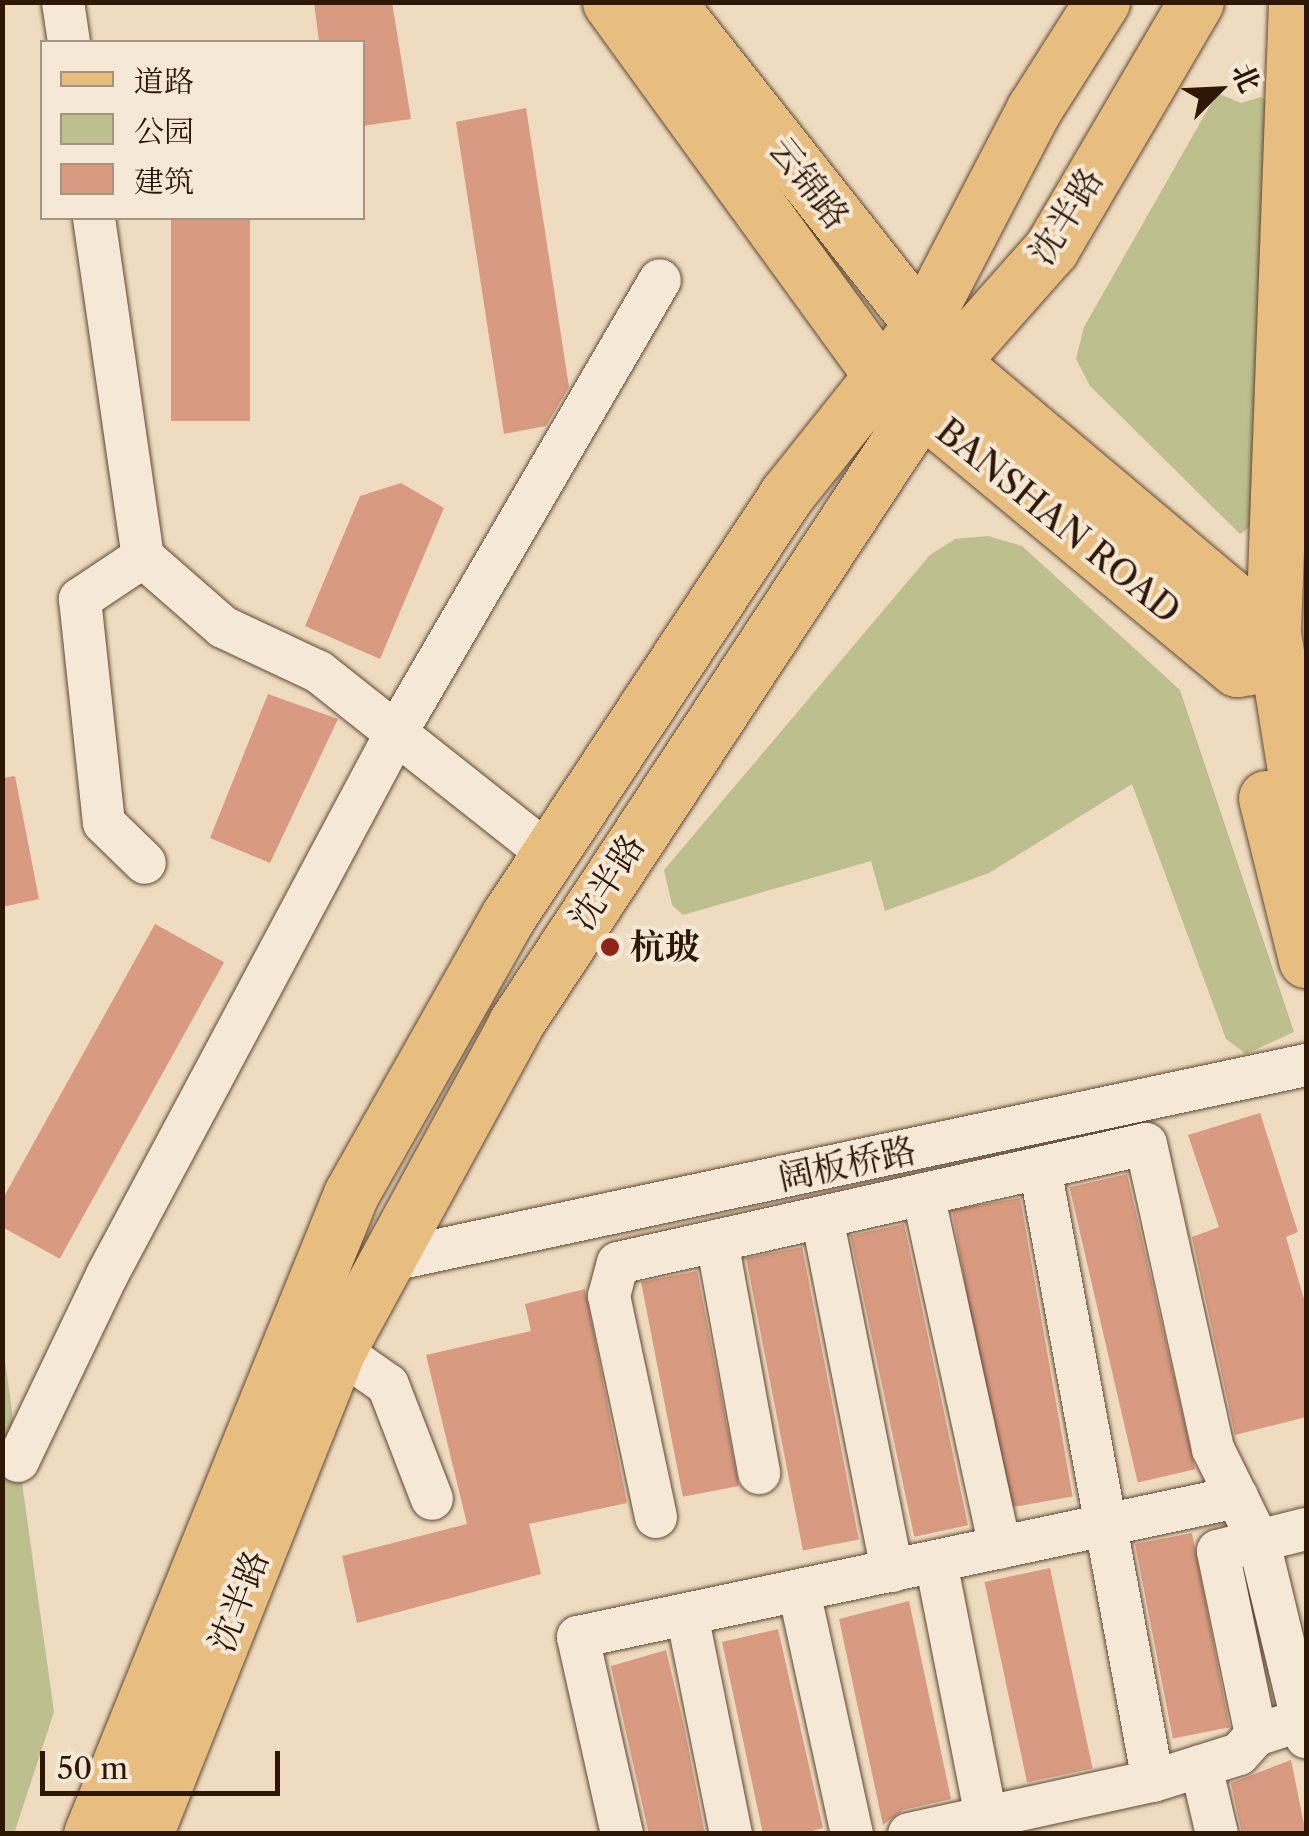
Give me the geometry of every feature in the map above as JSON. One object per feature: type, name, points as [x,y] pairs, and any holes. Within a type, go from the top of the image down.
[{"type":"main road","name":"云锦路","points":[[610,2],[879,372]]},
{"type":"main road","name":"云锦路","points":[[668,2],[936,344]]},
{"type":"main road","name":"沈半路","points":[[145,1834],[338,1350],[516,1023],[920,410],[936,344],[1034,108],[1102,2]]},
{"type":"main road","name":"沈半路","points":[[91,1834],[352,1194],[549,854],[787,494],[879,372],[936,344],[1051,249],[1196,2]]},
{"type":"main road","points":[[1296,2],[1297,224],[1262,655],[1306,960]]},
{"type":"main road","name":"BANSHAN ROAD","points":[[936,344],[1234,596],[1262,655]]},
{"type":"main road","name":"BANSHAN ROAD","points":[[879,372],[920,410],[1262,655]]},
{"type":"main road","points":[[1262,655],[1306,838]]},
{"type":"street","points":[[63,2],[69,40]]},
{"type":"street","points":[[94,220],[143,557],[223,626],[319,672],[549,854]]},
{"type":"street","points":[[18,1461],[108,1275],[396,733],[660,280]]},
{"type":"street","points":[[143,557],[80,600],[104,823],[146,863]]},
{"type":"street","name":"阔板桥路","points":[[386,1261],[1306,1066]]},
{"type":"street","points":[[656,1517],[609,1296],[618,1263],[1146,1144],[1213,1449],[1259,1542],[1304,1728],[1256,1735],[1239,1754],[1040,1820],[986,1817],[910,1833]]},
{"type":"street","points":[[1040,1168],[1110,1524],[1154,1780]]},
{"type":"street","points":[[923,1194],[1000,1548]]},
{"type":"street","points":[[822,1217],[892,1571]]},
{"type":"street","points":[[717,1241],[759,1473]]},
{"type":"street","points":[[338,1350],[388,1385],[432,1499]]},
{"type":"street","points":[[622,1834],[578,1638],[1237,1498]]},
{"type":"street","points":[[1256,1735],[1218,1551],[1306,1529]]},
{"type":"street","points":[[936,1562],[986,1817]]},
{"type":"street","points":[[799,1590],[852,1834]]},
{"type":"street","points":[[687,1614],[731,1834]]},
{"type":"street","points":[[1200,1766],[1217,1834]]},
{"type":"green space","points":[[1217,93],[1241,103],[1261,97],[1277,110],[1258,521],[1240,534],[1090,386],[1076,359],[1084,327]]},
{"type":"green space","points":[[988,536],[1022,546],[1180,690],[1294,1032],[1246,1054],[1226,1039],[1132,784],[989,873],[885,911],[871,861],[683,915],[672,905],[664,870],[930,555],[955,539]]},
{"type":"green space","points":[[2,1339],[54,1712],[14,1834],[2,1833]]},
{"type":"building","points":[[314,2],[392,2],[411,119],[365,126],[365,40],[319,40]]},
{"type":"building","points":[[526,108],[569,387],[546,426],[504,434],[456,122]]},
{"type":"building","points":[[171,220],[250,220],[250,421],[171,421]]},
{"type":"building","points":[[401,483],[444,508],[380,659],[305,626],[360,496]]},
{"type":"building","points":[[268,694],[338,719],[270,863],[210,838]]},
{"type":"building","points":[[15,776],[39,899],[2,907],[2,778]]},
{"type":"building","points":[[155,924],[224,962],[60,1259],[2,1227],[2,1200]]},
{"type":"building","points":[[1260,1113],[1298,1232],[1286,1237],[1306,1306],[1306,1417],[1235,1435],[1192,1237],[1219,1227],[1188,1135]]},
{"type":"building","points":[[1127,1174],[1195,1469],[1138,1483],[1070,1187]]},
{"type":"building","points":[[1020,1198],[1073,1496],[1005,1508],[952,1210]]},
{"type":"building","points":[[904,1224],[968,1525],[914,1537],[850,1235]]},
{"type":"building","points":[[802,1247],[859,1540],[803,1550],[746,1258]]},
{"type":"building","points":[[697,1271],[739,1486],[683,1497],[641,1282]]},
{"type":"building","points":[[585,1289],[627,1503],[529,1524],[541,1574],[357,1623],[342,1556],[467,1524],[426,1355],[531,1331],[525,1304]]},
{"type":"building","points":[[1192,1533],[1230,1727],[1173,1738],[1135,1544]]},
{"type":"building","points":[[1050,1568],[1093,1769],[1027,1782],[984,1582]]},
{"type":"building","points":[[909,1601],[951,1799],[903,1810],[883,1825],[839,1619]]},
{"type":"building","points":[[778,1629],[823,1828],[801,1834],[763,1834],[722,1642]]},
{"type":"building","points":[[666,1650],[705,1834],[649,1834],[611,1666]]},
{"type":"building","points":[[1291,1760],[1306,1834],[1242,1834],[1231,1783]]},
{"type":"place","name":"杭玻","points":[[610,947]]}]
